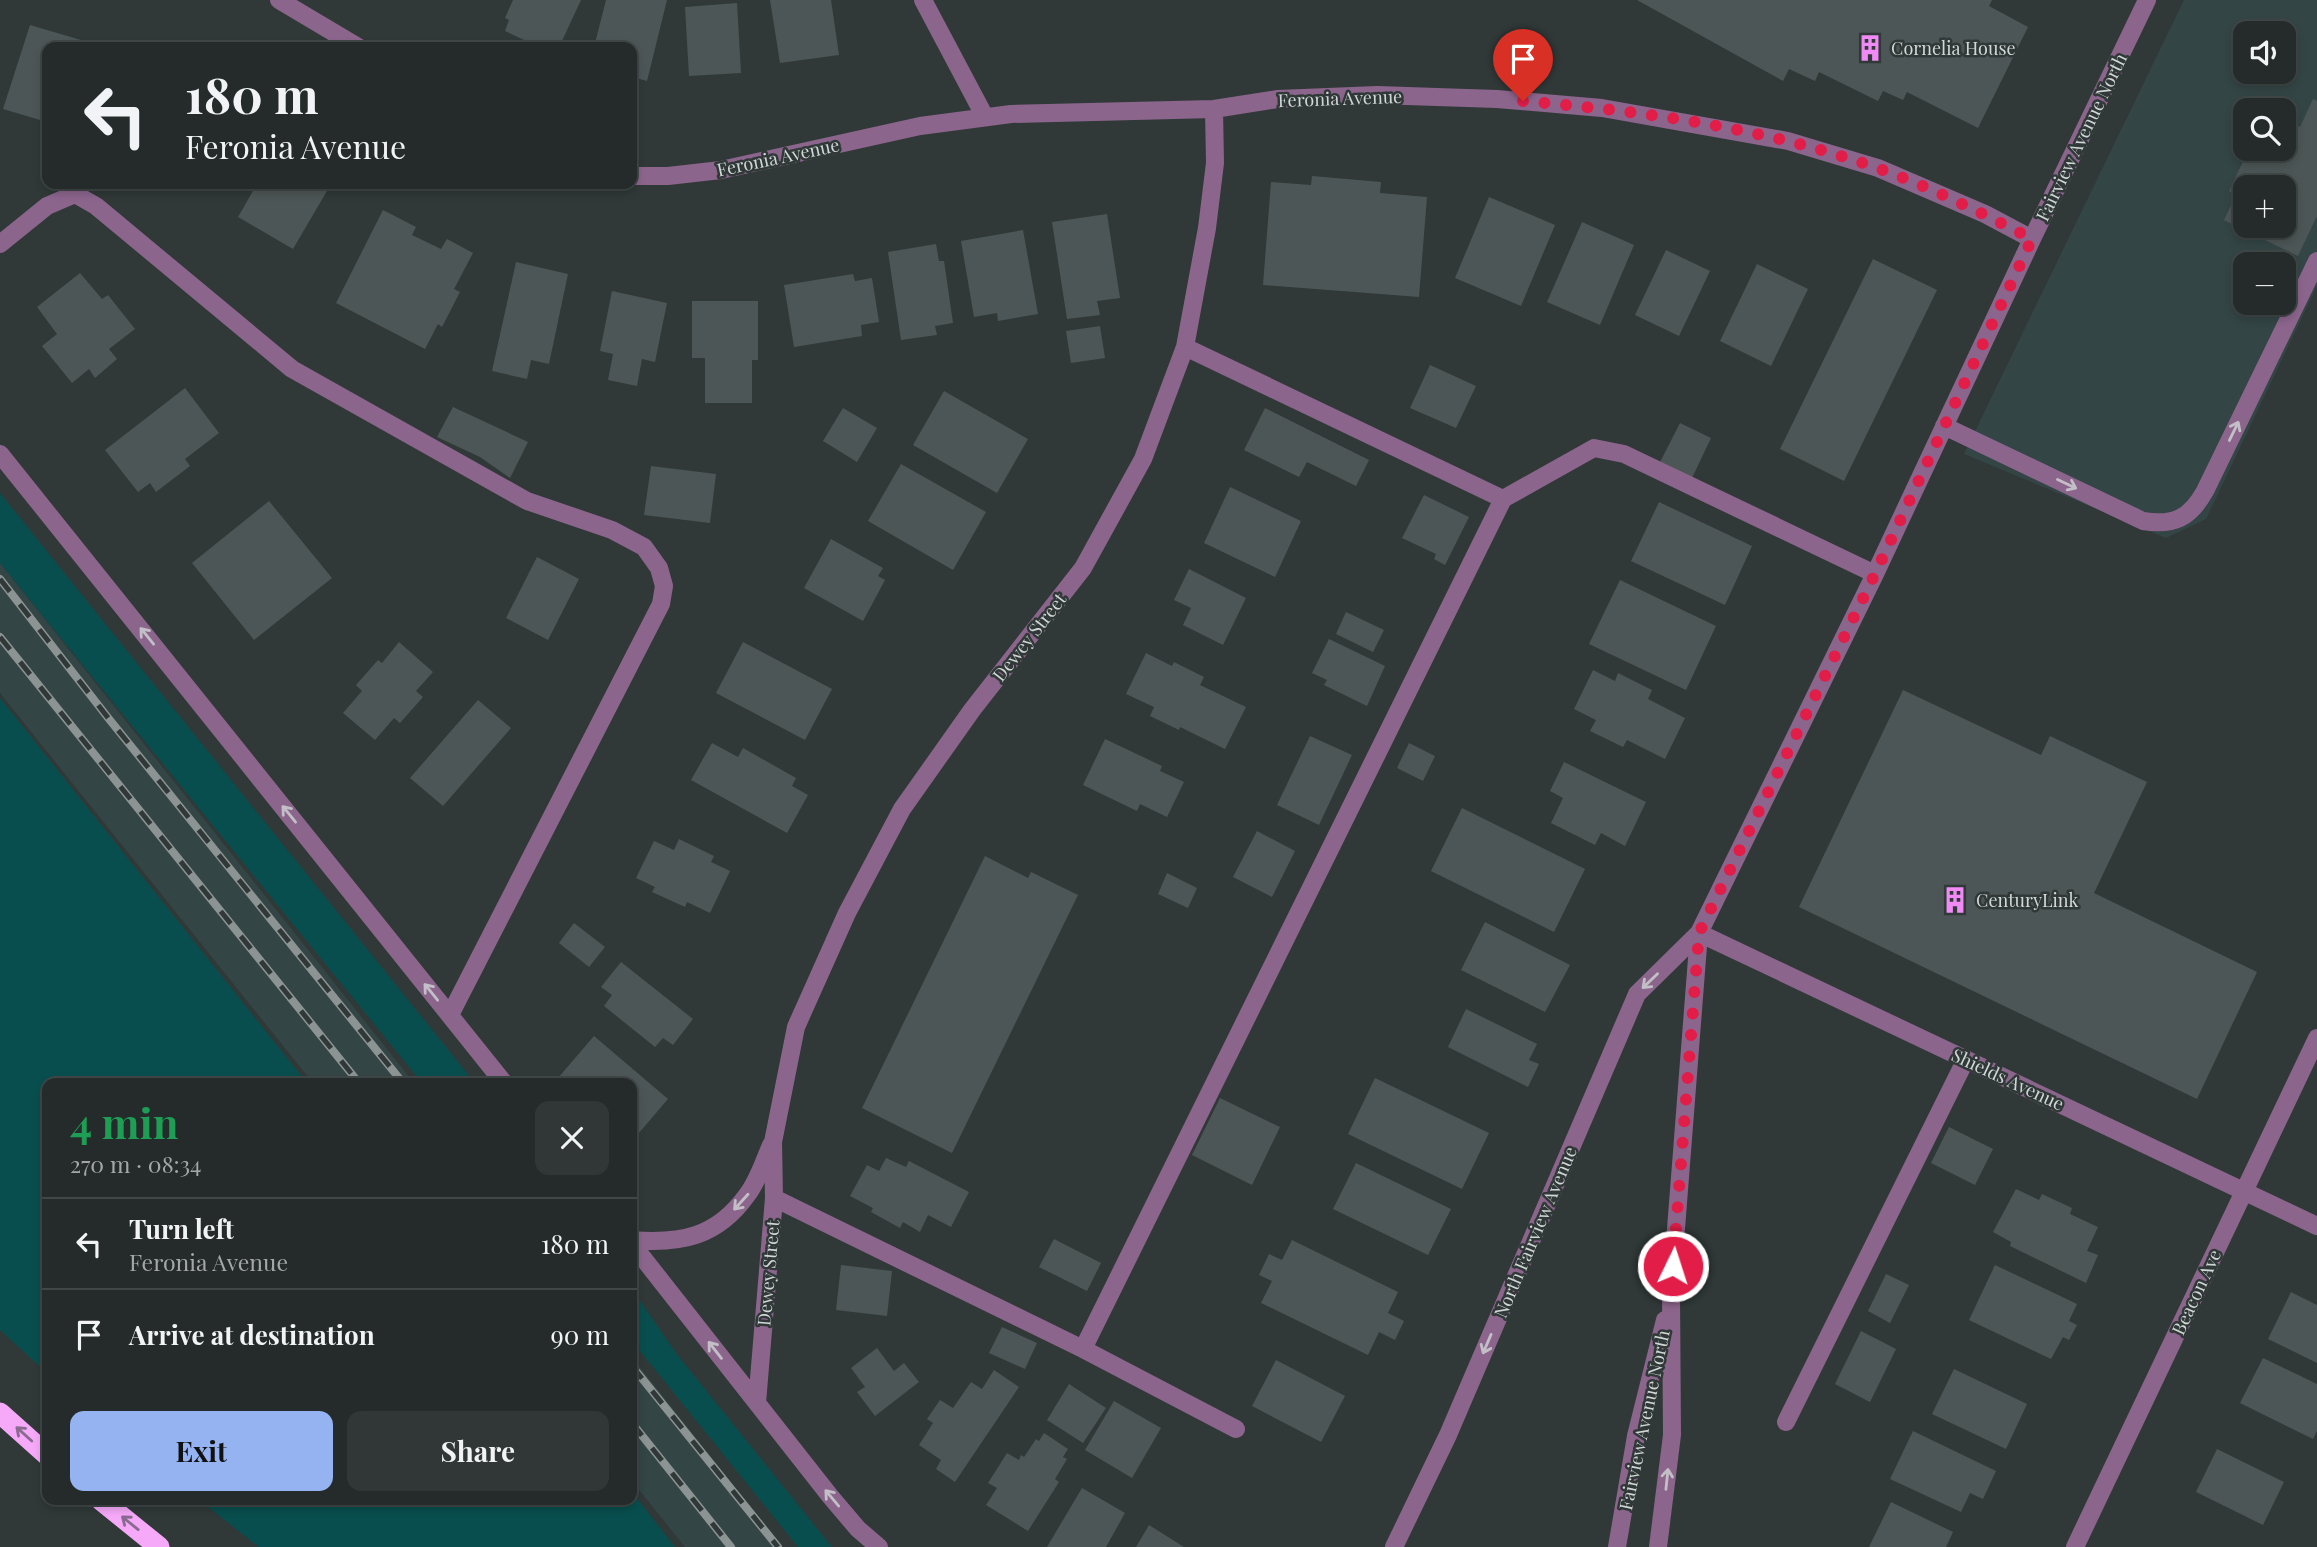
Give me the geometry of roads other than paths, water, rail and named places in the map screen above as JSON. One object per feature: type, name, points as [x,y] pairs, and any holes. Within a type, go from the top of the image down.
[{"type":"highway","points":[[0,1413],[42,1451]]},
{"type":"highway","points":[[107,1505],[159,1547]]},
{"type":"street","points":[[279,0],[350,42]]},
{"type":"street","points":[[923,0],[985,117]]},
{"type":"street","name":"Fairview Avenue North","points":[[1658,1547],[1672,1435],[1671,1293],[1699,933],[1875,574],[2147,0]]},
{"type":"street","name":"Feronia Avenue","points":[[637,176],[668,176],[720,170],[920,126],[985,117],[1214,109],[1278,99],[1377,95],[1497,99],[1627,112],[1788,141],[1878,168],[1985,214],[2032,239]]},
{"type":"street","name":"Dewey Street","points":[[757,1403],[774,1198],[773,1142],[796,1027],[847,913],[902,809],[972,710],[1083,568],[1143,459],[1185,347],[1207,228],[1215,163],[1214,109]]},
{"type":"street","points":[[0,244],[47,206],[75,194],[96,206],[292,369],[527,501],[612,530],[644,547],[659,568],[664,586],[661,604],[450,1015]]},
{"type":"street","points":[[1944,426],[2143,521],[2158,523],[2187,516],[2205,491],[2317,261]]},
{"type":"street","points":[[1185,347],[1503,499]]},
{"type":"street","points":[[1083,1349],[1503,499],[1594,449],[1624,454],[1875,574]]},
{"type":"street","points":[[0,454],[500,1078]]},
{"type":"street","name":"Shields Avenue","points":[[1699,933],[2317,1226]]},
{"type":"street","name":"North Fairview Avenue","points":[[1394,1547],[1448,1435],[1637,993],[1699,933]]},
{"type":"street","name":"Beacon Ave","points":[[2075,1547],[2317,1038]]},
{"type":"street","points":[[1786,1422],[1966,1059]]},
{"type":"street","name":"Dewey Street","points":[[637,1242],[688,1239],[720,1225],[748,1194],[773,1142]]},
{"type":"street","points":[[774,1198],[1083,1349],[1236,1429]]},
{"type":"street","points":[[637,1248],[830,1496],[858,1529],[879,1547]]},
{"type":"street","name":"Fairview Avenue North","points":[[1617,1547],[1636,1436],[1671,1293]]},
{"type":"railway","points":[[0,579],[109,719],[399,1078]]},
{"type":"railway","points":[[0,637],[355,1078]]},
{"type":"railway","points":[[637,1372],[778,1547]]},
{"type":"railway","points":[[637,1429],[731,1547]]},
{"type":"place","name":"Cornelia House","points":[[1870,48]]},
{"type":"place","name":"CenturyLink","points":[[1955,900]]}]
